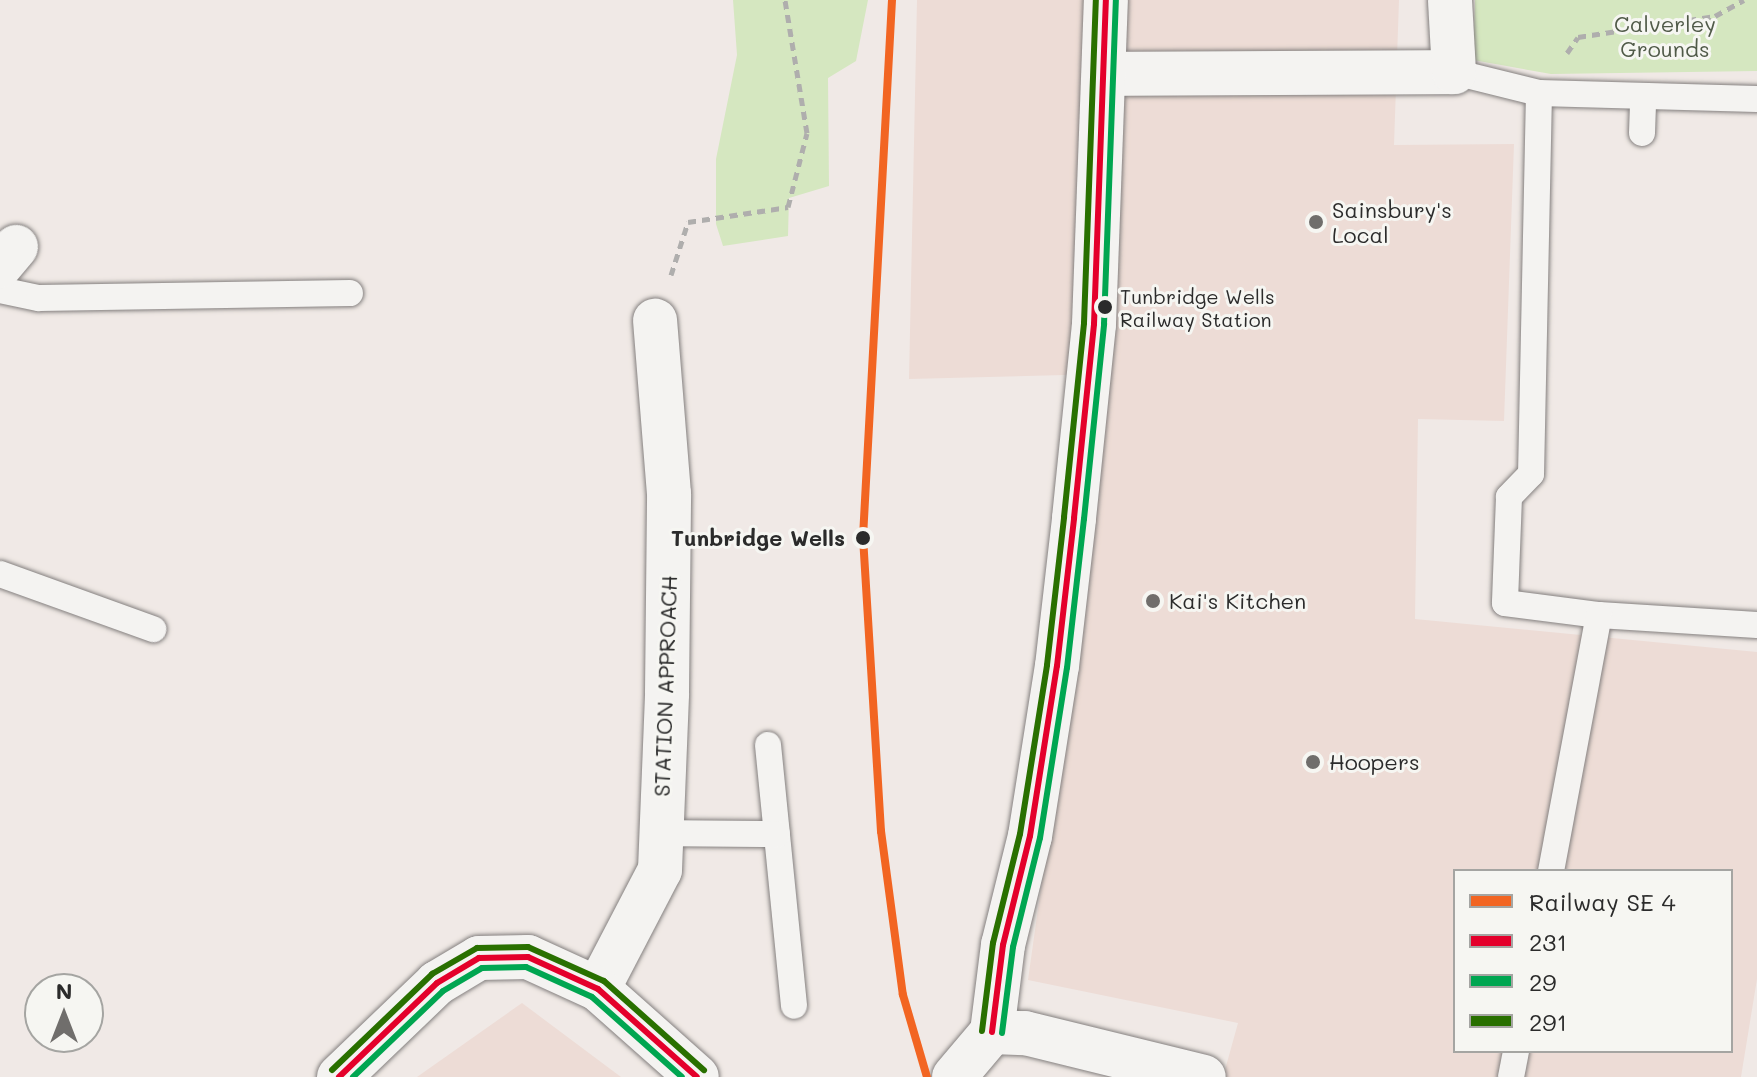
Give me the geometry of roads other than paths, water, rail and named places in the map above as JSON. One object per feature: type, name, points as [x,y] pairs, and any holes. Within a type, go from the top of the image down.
[{"type":"street","points":[[954,1077],[992,1032],[1003,945],[1030,836],[1057,666],[1094,324],[1106,0]]},
{"type":"street","points":[[1105,74],[1454,72],[1450,0]]},
{"type":"street","name":"STATION APPROACH","points":[[598,989],[660,870],[669,494],[655,321]]},
{"type":"street","points":[[339,1077],[437,983],[479,958],[528,957],[598,989],[697,1077]]},
{"type":"street","points":[[992,1032],[1025,1033],[1204,1077]]},
{"type":"lane","points":[[1454,72],[1539,93],[1757,99]]},
{"type":"lane","points":[[1539,93],[1531,474],[1509,497],[1505,603],[1599,615],[1757,625]]},
{"type":"lane","points":[[1642,133],[1643,97]]},
{"type":"lane","points":[[0,290],[39,298],[350,293]]},
{"type":"lane","points":[[0,574],[153,629]]},
{"type":"lane","points":[[1551,869],[1599,615]]},
{"type":"lane","points":[[768,745],[794,1006]]},
{"type":"lane","points":[[661,833],[777,834]]},
{"type":"lane","points":[[1511,1077],[1516,1053]]},
{"type":"place","name":"Sainsbury's Local","points":[[1316,222]]},
{"type":"place","name":"Tunbridge Wells Railway Station","points":[[1105,307]]},
{"type":"place","name":"Tunbridge Wells","points":[[863,538]]},
{"type":"place","name":"Kai's Kitchen","points":[[1153,601]]},
{"type":"place","name":"Hoopers","points":[[1313,762]]},
{"type":"park label","name":"Calverley Grounds","points":[[1665,36]]}]
